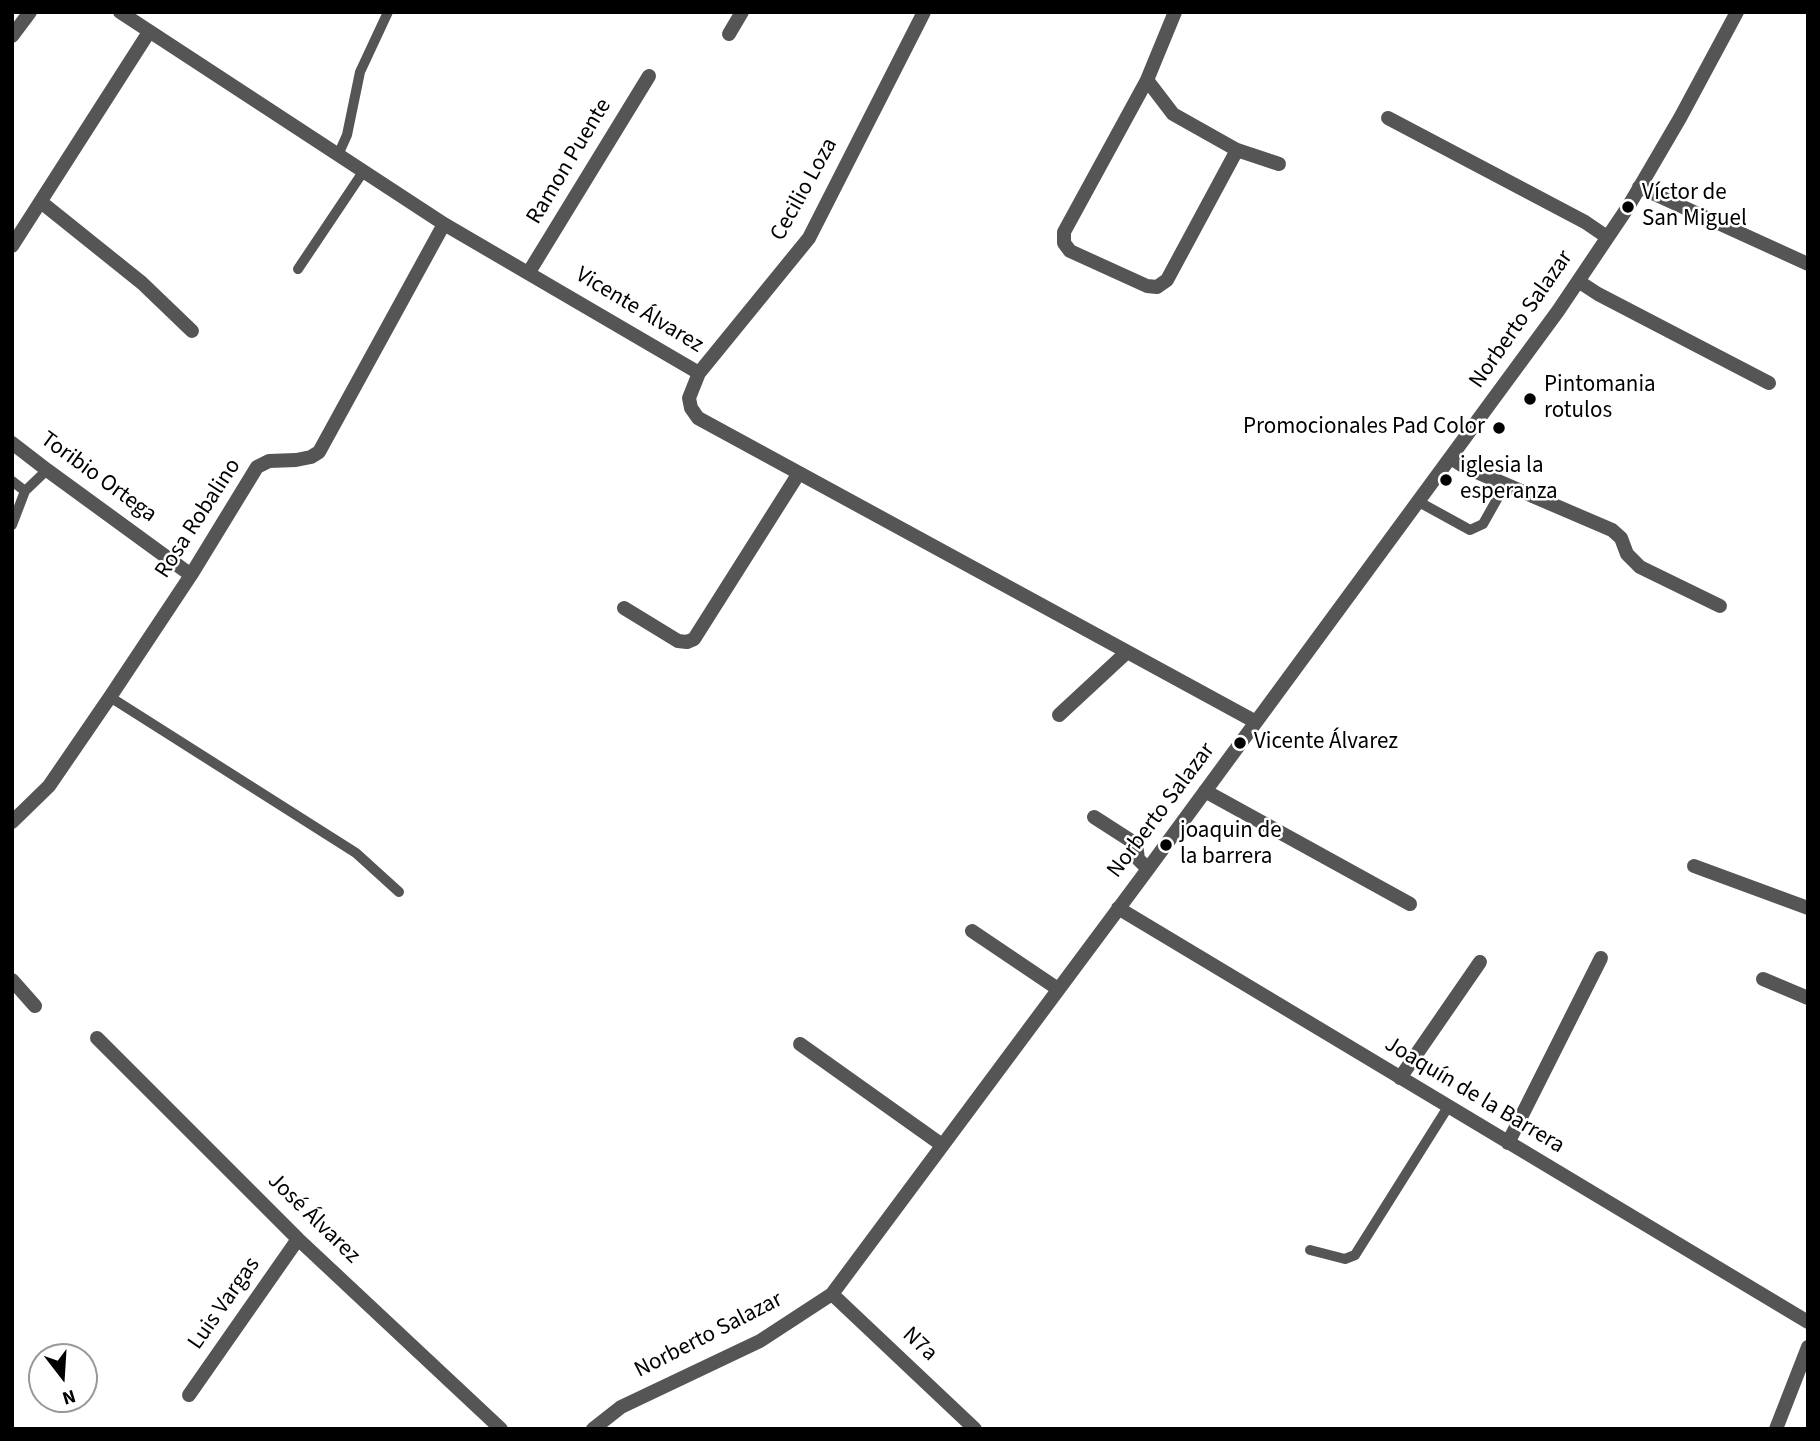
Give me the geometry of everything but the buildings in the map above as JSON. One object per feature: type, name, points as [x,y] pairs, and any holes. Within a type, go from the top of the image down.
[{"type":"street","points":[[12,36],[30,12]]},
{"type":"street","name":"Vicente Álvarez","points":[[120,12],[443,224],[530,272],[699,373],[689,398],[691,408],[698,418],[1256,722]]},
{"type":"street","points":[[729,34],[742,12]]},
{"type":"street","name":"Cecilio Loza","points":[[699,373],[809,238],[923,12]]},
{"type":"street","points":[[1175,12],[1147,80],[1064,232],[1064,243],[1070,251],[1147,286],[1157,287],[1167,280],[1237,150]]},
{"type":"street","name":"Norberto Salazar","points":[[593,1429],[621,1407],[760,1341],[832,1294],[1419,502],[1578,281],[1680,118],[1737,12]]},
{"type":"street","points":[[12,246],[149,32]]},
{"type":"street","name":"Ramon Puente","points":[[530,272],[649,76]]},
{"type":"street","points":[[1147,80],[1173,114],[1237,150],[1279,164]]},
{"type":"street","points":[[1388,118],[1585,222],[1607,237]]},
{"type":"street","points":[[1639,187],[1808,264]]},
{"type":"street","points":[[41,202],[142,283],[192,331]]},
{"type":"street","name":"Rosa Robalino","points":[[12,822],[49,786],[191,575],[257,467],[269,461],[296,460],[319,452],[443,224]]},
{"type":"street","points":[[1578,281],[1769,383]]},
{"type":"street","name":"Toribio Ortega","points":[[12,443],[191,575]]},
{"type":"street","points":[[1451,458],[1505,485],[1612,530],[1621,538],[1627,554],[1640,567],[1720,606]]},
{"type":"street","points":[[624,608],[678,641],[687,642],[694,639],[799,473]]},
{"type":"street","points":[[1059,716],[1128,652]]},
{"type":"street","points":[[1205,791],[1410,904]]},
{"type":"street","points":[[1094,817],[1136,844],[1138,859],[1148,869]]},
{"type":"street","points":[[1694,866],[1808,908]]},
{"type":"street","name":"Joaquín de la Barrera","points":[[1118,908],[1808,1322]]},
{"type":"street","points":[[972,931],[1058,989]]},
{"type":"street","points":[[1508,1143],[1601,958]]},
{"type":"street","points":[[1400,1078],[1480,961]]},
{"type":"street","points":[[1763,979],[1808,998]]},
{"type":"street","points":[[12,980],[35,1006]]},
{"type":"street","name":"José Álvarez","points":[[97,1038],[298,1239],[501,1429]]},
{"type":"street","points":[[800,1044],[942,1145]]},
{"type":"street","name":"Luis Vargas","points":[[189,1395],[298,1239]]},
{"type":"street","name":"N7a","points":[[832,1294],[975,1429]]},
{"type":"street","points":[[1776,1429],[1808,1347]]},
{"type":"lane","points":[[338,155],[347,135],[360,72],[388,12]]},
{"type":"lane","points":[[298,269],[363,172]]},
{"type":"lane","points":[[12,525],[25,491],[47,470]]},
{"type":"lane","points":[[12,481],[25,491]]},
{"type":"lane","points":[[1419,502],[1470,530],[1483,524],[1505,485]]},
{"type":"lane","points":[[110,697],[356,853],[399,892]]},
{"type":"lane","points":[[1310,1250],[1345,1259],[1355,1255],[1448,1107]]},
{"type":"place","name":"Víctor de San Miguel","points":[[1628,207]]},
{"type":"place","name":"Pintomania rotulos","points":[[1530,399]]},
{"type":"place","name":"Promocionales Pad Color","points":[[1499,428]]},
{"type":"place","name":"iglesia la esperanza","points":[[1446,480]]},
{"type":"place","name":"Vicente Álvarez","points":[[1240,743]]},
{"type":"place","name":"joaquin de la barrera","points":[[1166,845]]}]
